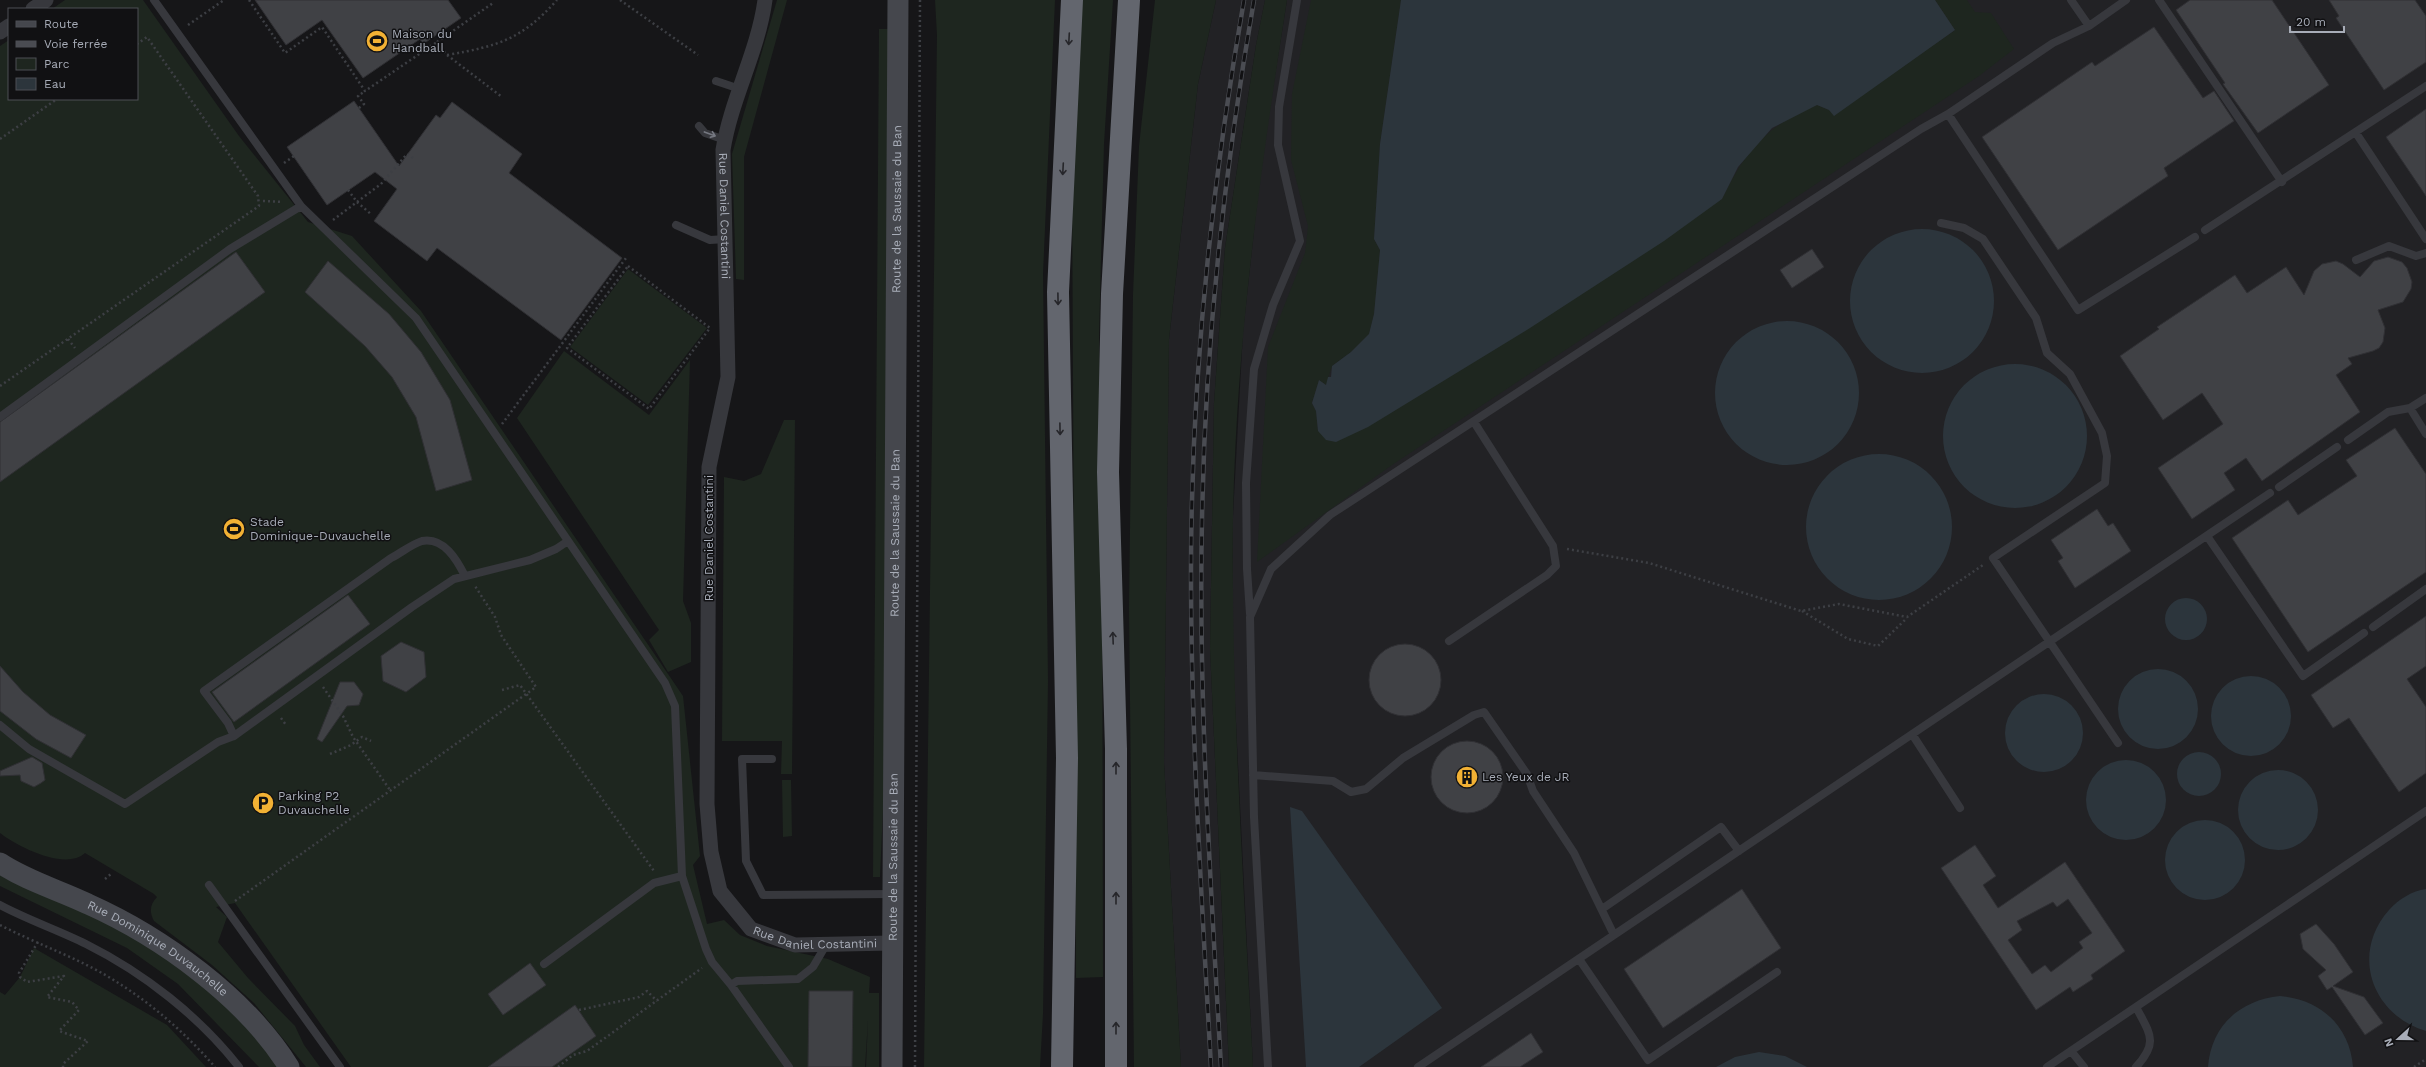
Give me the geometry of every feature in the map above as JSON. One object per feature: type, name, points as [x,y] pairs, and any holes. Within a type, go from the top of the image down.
[{"type":"highway","points":[[1062,1067],[1067,758],[1058,292],[1072,0]]},
{"type":"highway","points":[[1116,1067],[1116,749],[1108,472],[1112,294],[1129,0]]},
{"type":"main road","name":"Route de la Saussaie du Ban","points":[[892,1067],[898,0]]},
{"type":"main road","name":"Rue Dominique Duvauchelle","points":[[0,863],[37,883],[116,917],[161,943],[202,974],[248,1016],[289,1067]]},
{"type":"street","points":[[34,8],[46,0]]},
{"type":"street","name":"Rue Daniel Costantini","points":[[765,0],[756,45],[740,90],[723,150],[728,377],[709,467],[707,804],[711,852],[720,891],[751,929],[795,945],[892,943]]},
{"type":"lane","points":[[154,0],[301,206],[416,318],[494,435],[665,683],[675,706],[682,876],[706,949],[712,962],[731,985],[789,1067]]},
{"type":"lane","points":[[1268,1067],[1253,775],[1246,483],[1254,370],[1273,305],[1300,241],[1278,145],[1279,107],[1297,0]]},
{"type":"lane","points":[[2071,0],[2088,26]]},
{"type":"lane","points":[[1250,617],[1271,569],[1330,516],[1914,134],[1948,114],[2053,42],[2088,26],[2126,0]]},
{"type":"lane","points":[[2159,0],[2282,182]]},
{"type":"lane","points":[[716,81],[740,90]]},
{"type":"lane","points":[[2205,230],[2282,182],[2426,86]]},
{"type":"lane","points":[[1948,114],[2078,310],[2195,237]]},
{"type":"lane","points":[[699,126],[704,133],[725,140]]},
{"type":"lane","points":[[2356,133],[2426,239]]},
{"type":"lane","points":[[0,417],[230,249],[301,206]]},
{"type":"lane","points":[[1941,223],[1964,228],[1983,239],[2036,318],[2047,353],[2070,374],[2102,433],[2107,456],[2105,483],[1993,558],[2118,743]]},
{"type":"lane","points":[[676,225],[710,240],[726,239]]},
{"type":"lane","points":[[2356,260],[2389,246],[2416,256],[2426,253]]},
{"type":"lane","points":[[2348,440],[2388,412],[2410,408],[2426,398]]},
{"type":"lane","points":[[2410,408],[2426,434]]},
{"type":"lane","points":[[1449,641],[1547,575],[1556,566],[1553,546],[1474,422]]},
{"type":"lane","points":[[2279,487],[2337,447]]},
{"type":"lane","points":[[1418,1067],[2270,493]]},
{"type":"lane","points":[[2207,536],[2303,676],[2364,633]]},
{"type":"lane","points":[[234,736],[228,723],[204,691],[392,558],[423,541],[441,544],[457,559],[468,575]]},
{"type":"lane","points":[[0,725],[30,749],[126,804],[218,742],[234,736],[412,607],[454,579],[530,560],[556,549],[568,541]]},
{"type":"lane","points":[[2372,627],[2426,590]]},
{"type":"lane","points":[[1253,775],[1333,782],[1351,792],[1366,789],[1403,758],[1474,715],[1484,712],[1527,774],[1533,792],[1574,853],[1614,935]]},
{"type":"lane","points":[[1912,734],[1960,808]]},
{"type":"lane","points":[[772,759],[742,759],[746,861],[763,895],[892,894]]},
{"type":"lane","points":[[2047,1067],[2426,811]]},
{"type":"lane","points":[[1602,909],[1721,827],[1739,851]]},
{"type":"lane","points":[[544,964],[654,883],[682,876]]},
{"type":"lane","points":[[209,885],[340,1067]]},
{"type":"lane","points":[[0,905],[86,944],[143,979],[192,1017],[239,1067]]},
{"type":"lane","points":[[731,985],[737,982],[798,979],[813,967],[826,944]]},
{"type":"lane","points":[[1579,959],[1648,1060],[1777,972]]},
{"type":"lane","points":[[2136,1007],[2150,1038],[2148,1054],[2136,1067]]},
{"type":"lane","points":[[2071,1051],[2084,1067]]},
{"type":"path","points":[[177,32],[224,0]]},
{"type":"path","points":[[249,0],[285,53],[322,27],[365,91]]},
{"type":"path","points":[[447,55],[507,40],[527,30],[557,0]]},
{"type":"path","points":[[620,0],[698,55]]},
{"type":"path","points":[[915,1067],[920,0]]},
{"type":"path","points":[[359,108],[364,104],[358,96],[493,3]]},
{"type":"path","points":[[0,386],[259,206],[258,196],[147,37],[138,43]]},
{"type":"path","points":[[437,42],[447,55],[502,97]]},
{"type":"path","points":[[0,139],[57,100]]},
{"type":"path","points":[[323,227],[381,184],[407,154],[412,158]]},
{"type":"path","points":[[348,190],[356,202],[372,215]]},
{"type":"path","points":[[494,435],[626,258]]},
{"type":"path","points":[[628,266],[710,328],[649,409],[567,348],[628,266]]},
{"type":"path","points":[[68,339],[78,352]]},
{"type":"path","points":[[1553,546],[1649,563],[1801,611],[1848,639],[1878,646],[1907,618],[1993,558]]},
{"type":"path","points":[[236,900],[536,687],[501,635],[495,617],[468,575]]},
{"type":"path","points":[[1801,611],[1839,604],[1907,618]]},
{"type":"path","points":[[316,676],[343,716],[356,742],[390,790]]},
{"type":"path","points":[[502,690],[520,685],[651,867]]},
{"type":"path","points":[[281,718],[286,725]]},
{"type":"path","points":[[330,754],[356,742],[362,737],[371,741]]},
{"type":"path","points":[[105,879],[111,874]]},
{"type":"path","points":[[0,925],[101,973],[144,1002],[189,1039],[215,1067]]},
{"type":"path","points":[[38,942],[19,972],[20,977],[27,982],[64,976],[47,998],[72,1002],[79,1010],[59,1031],[88,1041],[63,1064],[63,1067]]},
{"type":"path","points":[[558,1067],[573,1055],[587,1050],[697,971]]},
{"type":"path","points":[[579,1010],[639,997],[647,991],[657,1001]]},
{"type":"path","points":[[2414,1067],[2426,1059]]},
{"type":"shaded area","points":[[1216,0],[1265,0],[1256,45],[1225,248],[1214,403],[1210,649],[1229,1067],[1181,1067],[1164,762],[1169,339],[1198,84]]},
{"type":"shaded area","points":[[1287,0],[2426,0],[2426,1067],[1253,1067],[1233,662],[1233,516],[1243,332],[1262,157]]},
{"type":"green space","points":[[65,0],[143,0],[239,136],[308,222],[352,236],[421,311],[683,696],[700,856],[693,865],[707,924],[724,920],[740,935],[767,946],[828,959],[870,977],[869,993],[879,993],[879,1067],[866,1067],[868,1020],[865,1067],[351,1067],[235,903],[216,907],[227,917],[218,942],[248,978],[295,1026],[304,1045],[320,1067],[306,1067],[254,1003],[212,965],[154,921],[151,911],[153,902],[157,897],[154,894],[85,853],[77,858],[66,859],[42,855],[18,845],[0,833],[0,46],[8,41],[8,100],[138,100],[138,8],[53,8]]},
{"type":"green space","points":[[777,0],[787,0],[744,157],[744,280],[736,279],[732,154]]},
{"type":"green space","points":[[935,0],[1055,0],[1043,274],[1048,681],[1043,1014],[1040,1067],[924,1067],[937,35]]},
{"type":"green space","points":[[1082,0],[1113,0],[1104,144],[1099,335],[1102,475],[1103,977],[1076,978],[1072,175]]},
{"type":"green space","points":[[1155,0],[1216,0],[1198,84],[1169,339],[1164,762],[1181,1067],[1134,1067],[1129,608],[1133,295],[1139,146]]},
{"type":"green space","points":[[1265,0],[1287,0],[1259,194],[1244,324],[1235,454],[1233,519],[1236,725],[1253,1067],[1229,1067],[1210,649],[1214,403],[1225,248],[1256,45]]},
{"type":"green space","points":[[1311,0],[1401,0],[1380,144],[1374,239],[1380,250],[1374,314],[1369,334],[1351,352],[1332,366],[1326,385],[1319,380],[1312,403],[1316,411],[1318,431],[1722,199],[1749,153],[1771,131],[1799,113],[1817,105],[1829,110],[1834,115],[1955,30],[1935,0],[1967,0],[1975,12],[1991,13],[2014,49],[1979,76],[1392,465],[1257,562],[1268,347],[1305,253],[1308,226],[1291,160],[1292,94]]},
{"type":"green space","points":[[879,29],[889,29],[884,786],[880,877],[873,877]]},
{"type":"green space","points":[[628,269],[707,328],[648,405],[570,347]]},
{"type":"green space","points":[[564,351],[649,415],[690,360],[683,601],[691,623],[691,662],[668,672],[649,640],[659,630],[517,418]]},
{"type":"green space","points":[[784,420],[795,420],[792,774],[781,774],[782,741],[722,741],[724,477],[744,481],[761,474]]},
{"type":"green space","points":[[782,780],[791,780],[792,836],[783,837]]},
{"type":"green space","points":[[0,872],[106,922],[147,945],[183,968],[214,993],[228,1007],[255,1036],[279,1067],[259,1067],[178,984],[127,948],[0,886]]},
{"type":"green space","points":[[34,948],[167,1025],[206,1067],[0,1067],[0,992],[5,995],[20,977]]},
{"type":"water","points":[[1401,0],[1935,0],[1955,30],[1834,116],[1829,110],[1817,105],[1772,128],[1738,167],[1722,199],[1664,241],[1530,328],[1368,427],[1336,442],[1326,440],[1318,431],[1316,411],[1312,403],[1319,380],[1326,385],[1328,377],[1331,377],[1332,366],[1351,352],[1369,334],[1374,314],[1380,250],[1374,239],[1380,144]]},
{"type":"water","points":[[1915,229],[1929,229],[1956,237],[1968,245],[1978,255],[1989,273],[1993,287],[1993,315],[1989,329],[1978,347],[1968,357],[1950,368],[1929,373],[1915,373],[1888,365],[1876,357],[1866,347],[1855,329],[1850,308],[1850,294],[1858,267],[1866,255],[1876,245],[1894,234]]},
{"type":"water","points":[[1780,321],[1794,321],[1821,329],[1833,337],[1843,347],[1854,365],[1858,379],[1858,407],[1854,421],[1843,439],[1833,449],[1815,460],[1794,465],[1780,465],[1753,457],[1741,449],[1731,439],[1720,421],[1715,400],[1715,386],[1723,359],[1731,347],[1741,337],[1759,326]]},
{"type":"water","points":[[2008,364],[2022,364],[2049,372],[2061,380],[2071,390],[2082,408],[2086,422],[2086,450],[2082,464],[2071,482],[2061,492],[2043,503],[2022,508],[2008,508],[1981,500],[1969,492],[1959,482],[1948,464],[1943,443],[1943,429],[1951,402],[1959,390],[1969,380],[1987,369]]},
{"type":"water","points":[[1879,454],[1900,457],[1907,460],[1925,471],[1935,481],[1949,506],[1952,527],[1949,548],[1946,555],[1935,573],[1925,583],[1900,597],[1879,600],[1858,597],[1851,594],[1833,583],[1823,573],[1809,548],[1806,527],[1809,506],[1812,499],[1823,481],[1833,471],[1858,457]]},
{"type":"water","points":[[2182,598],[2190,598],[2198,601],[2204,607],[2207,619],[2204,631],[2198,637],[2190,640],[2182,640],[2174,637],[2168,631],[2165,623],[2165,615],[2168,607],[2174,601]]},
{"type":"water","points":[[2158,669],[2173,672],[2186,681],[2195,694],[2198,709],[2195,724],[2186,737],[2173,746],[2158,749],[2143,746],[2130,737],[2121,724],[2118,709],[2121,694],[2130,681],[2143,672]]},
{"type":"water","points":[[2251,676],[2266,679],[2279,688],[2288,701],[2291,716],[2288,731],[2279,744],[2266,753],[2251,756],[2236,753],[2223,744],[2214,731],[2211,716],[2214,701],[2223,688],[2236,679]]},
{"type":"water","points":[[2044,694],[2059,697],[2072,705],[2080,718],[2083,733],[2080,748],[2072,761],[2059,769],[2044,772],[2029,769],[2016,761],[2008,748],[2005,733],[2008,718],[2016,705],[2029,697]]},
{"type":"water","points":[[2199,752],[2211,756],[2217,762],[2221,774],[2217,786],[2211,792],[2199,796],[2187,792],[2181,786],[2177,774],[2181,762],[2187,756]]},
{"type":"water","points":[[2126,760],[2141,763],[2154,772],[2163,785],[2166,800],[2163,815],[2154,828],[2141,837],[2126,840],[2111,837],[2098,828],[2089,815],[2086,800],[2089,785],[2098,772],[2111,763]]},
{"type":"water","points":[[2278,770],[2293,773],[2306,782],[2315,795],[2318,810],[2315,825],[2306,838],[2293,847],[2278,850],[2263,847],[2250,838],[2241,825],[2238,810],[2241,795],[2250,782],[2263,773]]},
{"type":"water","points":[[1290,807],[1302,811],[1442,1008],[1359,1067],[1306,1067]]},
{"type":"water","points":[[2205,820],[2220,823],[2233,832],[2242,845],[2245,860],[2242,875],[2233,888],[2220,897],[2205,900],[2190,897],[2177,888],[2168,875],[2165,860],[2168,845],[2177,832],[2190,823]]},
{"type":"water","points":[[2426,889],[2426,1031],[2407,1023],[2392,1012],[2380,997],[2373,981],[2369,963],[2371,945],[2377,927],[2389,910],[2406,896]]},
{"type":"water","points":[[2280,996],[2294,998],[2308,1003],[2320,1009],[2330,1017],[2339,1027],[2346,1039],[2351,1052],[2353,1067],[2208,1067],[2210,1052],[2215,1039],[2230,1018],[2240,1009],[2252,1003]]},
{"type":"water","points":[[1759,1052],[1785,1056],[1807,1067],[1716,1067],[1735,1057]]},
{"type":"building","name":"Maison du Handball","points":[[255,0],[448,0],[461,18],[423,44],[420,39],[363,78],[322,20],[286,45]]},
{"type":"building","points":[[2190,0],[2272,0],[2329,85],[2258,133],[2223,84],[2225,83],[2176,10]]},
{"type":"building","points":[[2329,0],[2415,0],[2426,16],[2426,62],[2384,90],[2336,18],[2339,16]]},
{"type":"building","points":[[2154,27],[2203,98],[2214,91],[2234,121],[2164,168],[2168,176],[2058,250],[1982,137],[2092,62],[2095,66]]},
{"type":"building","points":[[354,101],[399,166],[436,115],[440,118],[452,102],[522,154],[509,173],[622,258],[561,340],[437,248],[427,261],[374,221],[397,189],[375,172],[327,205],[287,147]]},
{"type":"building","points":[[2426,109],[2426,196],[2386,137]]},
{"type":"building","points":[[1812,249],[1824,267],[1792,288],[1780,270]]},
{"type":"building","points":[[236,252],[265,292],[0,482],[0,422]]},
{"type":"building","points":[[2388,257],[2402,262],[2407,268],[2412,282],[2411,289],[2403,302],[2378,310],[2385,328],[2383,342],[2379,348],[2348,358],[2352,364],[2336,375],[2360,412],[2262,481],[2246,458],[2224,473],[2235,490],[2192,519],[2158,468],[2223,424],[2202,393],[2163,420],[2120,356],[2159,329],[2157,327],[2235,275],[2247,293],[2286,267],[2304,295],[2314,271],[2322,264],[2336,261],[2343,264],[2360,277],[2374,261]]},
{"type":"building","points":[[328,261],[389,314],[421,352],[450,400],[472,480],[436,491],[416,417],[392,377],[365,346],[305,292]]},
{"type":"building","points":[[2395,428],[2426,474],[2426,572],[2308,652],[2232,538],[2288,500],[2298,515],[2357,476],[2346,460]]},
{"type":"building","points":[[2097,509],[2108,526],[2113,523],[2131,551],[2075,588],[2058,561],[2063,558],[2051,540]]},
{"type":"building","points":[[348,595],[370,624],[234,722],[212,692]]},
{"type":"building","points":[[2426,616],[2426,666],[2407,679],[2426,707],[2426,773],[2399,792],[2349,718],[2333,728],[2311,695]]},
{"type":"building","points":[[401,642],[424,652],[426,677],[406,692],[383,681],[381,656]]},
{"type":"building","points":[[1405,644],[1419,647],[1431,654],[1438,666],[1441,680],[1438,694],[1431,706],[1419,713],[1405,716],[1391,713],[1379,706],[1372,694],[1369,680],[1372,666],[1379,654],[1391,647]]},
{"type":"building","points":[[0,666],[23,692],[50,715],[86,735],[71,758],[36,739],[0,711]]},
{"type":"building","points":[[340,682],[354,682],[363,694],[359,705],[347,706],[322,742],[317,739]]},
{"type":"building","name":"Les Yeux de JR","points":[[1467,741],[1481,744],[1493,751],[1500,763],[1503,777],[1500,791],[1493,803],[1481,810],[1467,813],[1453,810],[1441,803],[1434,791],[1431,777],[1434,763],[1441,751],[1453,744]]},
{"type":"building","points":[[32,757],[42,763],[45,780],[41,783],[34,787],[21,781],[20,775],[0,776],[0,771]]},
{"type":"building","points":[[1975,845],[1996,876],[1983,885],[1998,908],[2065,862],[2125,951],[2091,975],[2093,979],[2073,992],[2070,987],[2036,1010],[1941,868]],"holes":[[[2068,899],[2092,933],[2079,942],[2083,948],[2051,972],[2045,965],[2032,974],[2008,940],[2022,930],[2017,921],[2053,902],[2057,907]]]},
{"type":"building","points":[[1742,889],[1781,948],[1663,1028],[1624,969]]},
{"type":"building","points":[[2316,924],[2334,944],[2353,972],[2333,986],[2364,997],[2383,1023],[2365,1035],[2332,987],[2327,990],[2318,976],[2326,970],[2303,949],[2300,934]]},
{"type":"building","points":[[530,963],[546,985],[503,1015],[488,994]]},
{"type":"building","points":[[809,991],[853,991],[852,1067],[808,1067]]},
{"type":"building","points":[[575,1005],[596,1036],[552,1067],[488,1067]]},
{"type":"building","points":[[1531,1033],[1543,1052],[1520,1067],[1481,1067]]},
{"type":"railway","points":[[1211,1067],[1193,696],[1191,634],[1192,500],[1199,356],[1205,285],[1222,142],[1244,0]]},
{"type":"railway","points":[[1221,1067],[1206,793],[1202,656],[1201,588],[1204,454],[1212,323],[1225,194],[1243,65],[1254,0]]},
{"type":"place","name":"Maison du Handball","points":[[377,41]]},
{"type":"place","name":"Stade Dominique-Duvauchelle","points":[[234,529]]},
{"type":"place","name":"Les Yeux de JR","points":[[1467,777]]},
{"type":"place","name":"Parking P2 Duvauchelle","points":[[263,803]]}]
